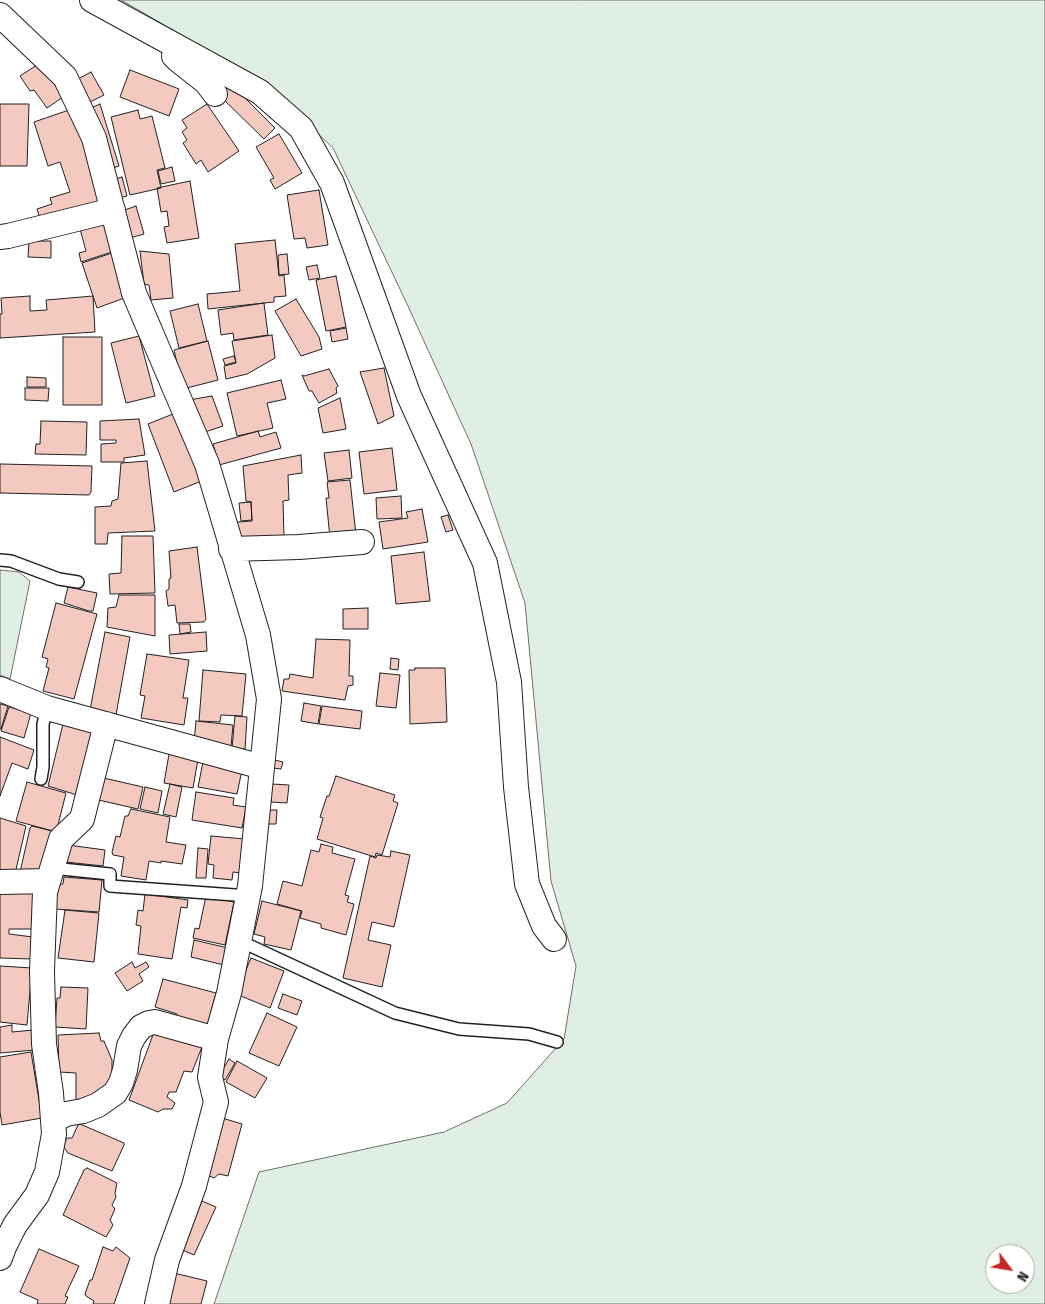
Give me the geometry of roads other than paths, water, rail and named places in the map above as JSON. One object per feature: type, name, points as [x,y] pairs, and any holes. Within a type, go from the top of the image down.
[{"type":"street","points":[[92,0],[260,92],[301,128],[332,183],[409,396],[485,563],[509,682],[516,787],[527,884],[544,926],[554,939]]},
{"type":"street","points":[[0,15],[65,78],[94,138],[134,293],[207,464],[258,635],[269,699],[249,896],[229,993],[216,1039],[210,1077],[216,1102],[194,1186],[167,1260],[157,1304]]},
{"type":"street","points":[[158,35],[178,60],[206,82],[215,94]]},
{"type":"street","points":[[0,237],[113,210]]},
{"type":"street","points":[[232,549],[299,547],[362,542]]},
{"type":"street","points":[[0,689],[47,708],[262,767]]},
{"type":"street","points":[[0,1258],[15,1225],[37,1195],[47,1172],[54,1134],[44,1044],[42,971],[45,892],[62,839],[82,819],[106,724]]},
{"type":"street","points":[[0,882],[50,874]]},
{"type":"street","points":[[53,1121],[66,1114],[98,1106],[115,1093],[125,1070],[129,1046],[141,1027],[155,1022],[216,1039]]},
{"type":"lane","points":[[0,560],[11,561],[59,579],[78,582]]},
{"type":"lane","points":[[41,779],[43,767],[43,724],[47,708]]},
{"type":"lane","points":[[50,874],[110,874],[110,886],[249,896]]},
{"type":"lane","points":[[240,941],[395,1013],[459,1029],[529,1034],[557,1042]]}]
